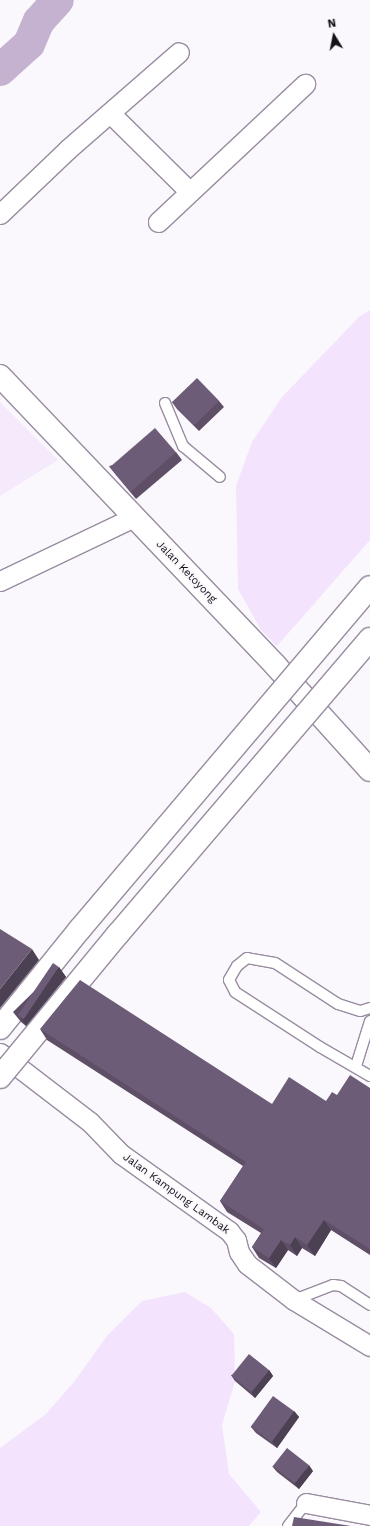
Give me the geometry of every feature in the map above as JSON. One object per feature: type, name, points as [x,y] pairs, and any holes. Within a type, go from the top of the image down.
[{"type":"main road","name":"Jalan Ketoyong","points":[[0,376],[276,666],[370,770]]},
{"type":"main road","points":[[0,1028],[80,929],[370,587]]},
{"type":"main road","points":[[0,1078],[118,934],[370,639]]},
{"type":"street","points":[[0,214],[110,112],[180,52]]},
{"type":"street","points":[[158,222],[305,84]]},
{"type":"street","points":[[110,112],[190,192]]},
{"type":"street","points":[[2,578],[134,517]]},
{"type":"street","name":"Jalan Kampung Lambak","points":[[0,1053],[90,1122],[121,1154],[228,1232],[236,1240],[239,1252],[247,1264],[294,1300],[370,1346]]},
{"type":"street","points":[[306,1503],[370,1515]]},
{"type":"lane","points":[[165,404],[183,446],[220,477]]},
{"type":"lane","points":[[370,1008],[360,1012],[338,1004],[275,963],[247,958],[237,966],[229,980],[235,992],[320,1047],[356,1066],[370,1076]]},
{"type":"lane","points":[[356,1066],[370,1020]]},
{"type":"lane","points":[[294,1300],[333,1285],[341,1286],[370,1305]]},
{"type":"lane","points":[[288,1526],[306,1503]]},
{"type":"shaded area","points":[[370,310],[370,540],[277,646],[261,630],[238,589],[236,486],[252,442],[282,397],[359,317]]},
{"type":"shaded area","points":[[0,402],[58,460],[0,496]]},
{"type":"shaded area","points":[[185,1292],[211,1308],[234,1334],[235,1381],[222,1425],[229,1474],[261,1512],[249,1526],[0,1526],[0,1448],[46,1414],[74,1382],[107,1336],[142,1301]]},
{"type":"building","points":[[197,378],[219,401],[194,425],[172,402]]},
{"type":"building","points":[[155,428],[176,452],[131,492],[110,467]]},
{"type":"building","points":[[0,929],[32,949],[0,989]]},
{"type":"building","points":[[53,963],[59,967],[24,1019],[18,1015]]},
{"type":"building","points":[[80,980],[272,1104],[289,1077],[326,1101],[332,1092],[337,1095],[350,1075],[370,1088],[370,1249],[324,1220],[307,1245],[295,1237],[290,1245],[281,1240],[269,1258],[252,1247],[264,1229],[220,1201],[246,1162],[40,1029]]},
{"type":"building","points":[[249,1354],[269,1370],[252,1392],[231,1376]]},
{"type":"building","points":[[273,1396],[294,1411],[272,1442],[251,1427]]},
{"type":"building","points":[[287,1448],[309,1465],[295,1483],[273,1466]]},
{"type":"building","points":[[294,1517],[351,1526],[292,1526]]},
{"type":"waterway","points":[[0,70],[29,44],[39,21],[58,0]]}]
